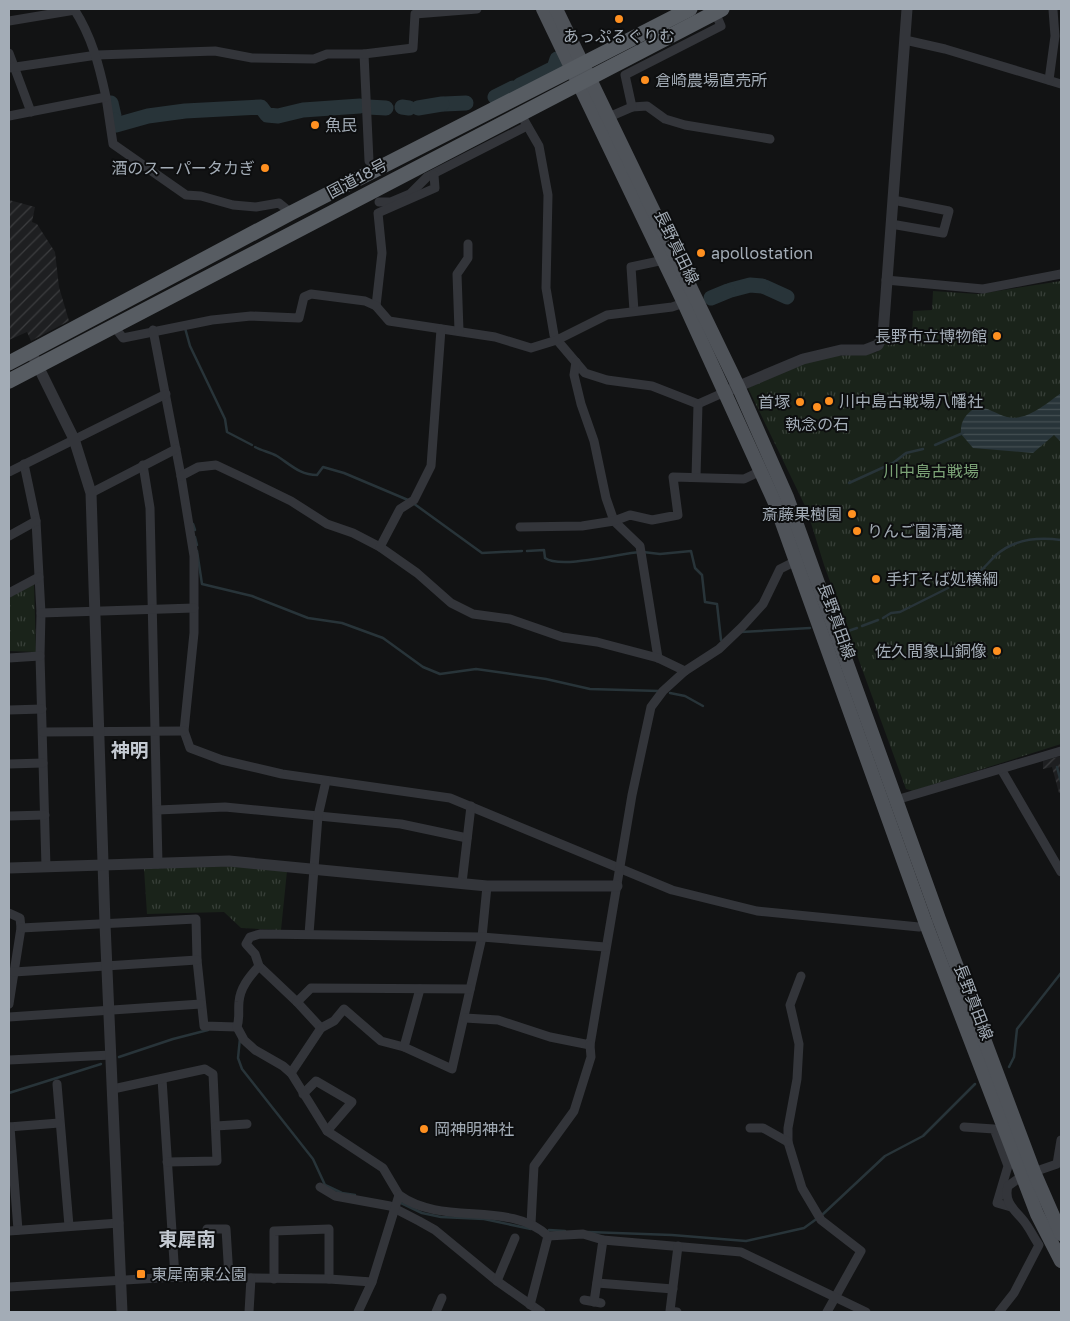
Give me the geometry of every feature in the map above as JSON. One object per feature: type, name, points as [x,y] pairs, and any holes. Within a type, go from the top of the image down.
[{"type":"highway","name":"国道18号","points":[[9,381],[34,359],[291,213],[690,9]]},
{"type":"highway","name":"国道18号","points":[[9,363],[34,359],[113,325],[524,120],[585,80],[718,10]]},
{"type":"main road","name":"長野真田線","points":[[543,9],[578,66],[684,303],[732,389],[787,497],[803,558],[1020,1169],[1037,1214],[1061,1261]]},
{"type":"main road","name":"長野真田線","points":[[556,9],[578,66]]},
{"type":"main road","name":"長野真田線","points":[[585,80],[609,117],[732,389],[761,471],[803,558],[896,800],[998,1127],[1020,1169],[1061,1234]]},
{"type":"street","points":[[9,21],[74,9],[86,29],[97,55],[106,97],[112,144],[186,195],[201,196],[233,205],[256,207],[280,203],[291,213]]},
{"type":"street","points":[[11,68],[97,55],[215,51],[252,58],[314,58],[327,54],[364,54],[413,48],[415,14],[477,9]]},
{"type":"street","points":[[379,202],[391,202],[410,194],[427,178],[524,120],[539,146],[548,195],[546,288],[554,334],[585,373],[607,380],[652,386],[698,404],[803,359],[841,350],[865,350],[878,345],[883,335],[907,9]]},
{"type":"street","points":[[632,107],[625,75],[721,26],[718,10]]},
{"type":"street","points":[[1049,80],[1058,36],[1053,10]]},
{"type":"street","points":[[905,40],[945,49],[1061,84]]},
{"type":"street","points":[[9,53],[11,68],[31,112]]},
{"type":"street","points":[[364,54],[369,161]]},
{"type":"street","points":[[9,116],[106,97]]},
{"type":"street","points":[[609,117],[632,107],[647,106],[665,119],[685,125],[770,139]]},
{"type":"street","points":[[376,306],[382,253],[378,213],[435,188],[434,175]]},
{"type":"street","points":[[891,224],[944,233],[949,211],[893,200]]},
{"type":"street","points":[[459,331],[457,274],[468,258],[468,244]]},
{"type":"street","points":[[634,311],[631,268],[664,260]]},
{"type":"street","points":[[886,280],[983,289],[1061,274]]},
{"type":"street","points":[[113,325],[123,338],[153,330],[212,320],[251,316],[298,318],[304,297],[310,294],[365,301],[376,306],[389,320],[496,337],[531,348],[557,340],[607,315],[672,307],[684,303]]},
{"type":"street","points":[[380,547],[400,509],[414,500],[431,466],[441,329]]},
{"type":"street","points":[[153,330],[194,556],[194,633],[184,730],[190,748],[222,760],[326,781],[450,798],[672,890],[757,911],[919,927],[933,922]]},
{"type":"street","points":[[34,359],[74,439],[91,493],[105,924],[122,1312]]},
{"type":"street","points":[[576,362],[574,376],[581,404],[594,441],[606,498],[614,521],[640,546],[658,658]]},
{"type":"street","points":[[9,472],[166,394]]},
{"type":"street","points":[[696,477],[698,404]]},
{"type":"street","points":[[91,493],[176,449]]},
{"type":"street","points":[[24,464],[36,521],[41,613],[40,656],[46,867]]},
{"type":"street","points":[[143,465],[150,508],[158,864]]},
{"type":"street","points":[[181,476],[198,467],[216,465],[291,501],[327,524],[352,533],[380,547],[418,573],[451,603],[473,614],[510,619],[562,637],[597,642],[658,658],[685,671]]},
{"type":"street","points":[[520,527],[582,526],[614,521],[623,516],[652,520],[678,515],[673,477],[744,480],[761,471]]},
{"type":"street","points":[[9,536],[36,521]]},
{"type":"street","points":[[531,1224],[534,1166],[574,1111],[591,1057],[590,1045],[605,947],[651,706],[685,671],[719,649],[742,627],[763,604],[780,569],[803,558]]},
{"type":"street","points":[[9,593],[39,577]]},
{"type":"street","points":[[41,613],[194,608]]},
{"type":"street","points":[[9,658],[40,656]]},
{"type":"street","points":[[9,710],[42,709]]},
{"type":"street","points":[[43,732],[184,730]]},
{"type":"street","points":[[896,800],[1061,750]]},
{"type":"street","points":[[9,764],[43,763]]},
{"type":"street","points":[[1001,769],[1061,872]]},
{"type":"street","points":[[309,934],[318,816],[326,781]]},
{"type":"street","points":[[462,883],[471,806]]},
{"type":"street","points":[[158,810],[225,807],[401,824],[468,838]]},
{"type":"street","points":[[9,816],[45,816]]},
{"type":"street","points":[[9,868],[229,861],[487,886],[617,886]]},
{"type":"street","points":[[291,1073],[321,1028],[334,1021],[344,1009],[381,1041],[404,1047],[452,1069],[482,937],[487,886]]},
{"type":"street","points":[[9,913],[20,918],[21,928],[9,1004]]},
{"type":"street","points":[[21,928],[196,919],[197,960],[204,1026],[237,1027]]},
{"type":"street","points":[[321,1028],[259,966],[255,954],[246,944],[250,937],[260,934],[309,934],[482,937],[605,947]]},
{"type":"street","points":[[14,972],[107,968],[197,960]]},
{"type":"street","points":[[259,966],[243,987],[237,1027],[244,1040],[255,1050],[283,1066],[291,1073],[327,1131],[383,1168],[399,1195],[424,1209],[459,1214],[489,1215],[531,1224],[538,1226],[548,1236],[583,1234],[602,1240],[741,1252],[866,1312]]},
{"type":"street","points":[[801,976],[790,1005],[799,1044],[797,1079],[788,1128],[788,1142],[802,1188],[819,1217],[861,1250],[827,1312]]},
{"type":"street","points":[[297,1002],[311,988],[470,989]]},
{"type":"street","points":[[404,1047],[420,989]]},
{"type":"street","points":[[9,1017],[109,1012],[201,1004]]},
{"type":"street","points":[[465,1018],[498,1020],[550,1037],[590,1045]]},
{"type":"street","points":[[9,1060],[111,1055]]},
{"type":"street","points":[[112,1089],[205,1069],[213,1074],[217,1161],[167,1162]]},
{"type":"street","points":[[162,1079],[175,1277]]},
{"type":"street","points":[[303,1094],[316,1081],[352,1102],[327,1131]]},
{"type":"street","points":[[57,1084],[69,1226]]},
{"type":"street","points":[[59,1123],[9,1127],[14,1230],[119,1223]]},
{"type":"street","points":[[216,1126],[248,1124]]},
{"type":"street","points":[[964,1128],[998,1127]]},
{"type":"street","points":[[750,1128],[763,1128],[788,1142]]},
{"type":"street","points":[[1004,1188],[1020,1169],[1059,1165],[1061,1140]]},
{"type":"street","points":[[1004,1188],[1020,1169]]},
{"type":"street","points":[[320,1187],[335,1196],[390,1206],[394,1210],[435,1230],[497,1281],[541,1312]]},
{"type":"street","points":[[999,1312],[1014,1293],[1039,1245],[1025,1223],[1010,1207],[1004,1188]]},
{"type":"street","points":[[358,1312],[372,1282],[399,1195]]},
{"type":"street","points":[[207,1229],[226,1229],[228,1278]]},
{"type":"street","points":[[274,1279],[274,1231],[329,1229],[329,1279]]},
{"type":"street","points":[[530,1305],[548,1236]]},
{"type":"street","points":[[497,1281],[515,1238]]},
{"type":"street","points":[[593,1302],[602,1240]]},
{"type":"street","points":[[677,1312],[670,1311],[678,1246]]},
{"type":"street","points":[[9,1288],[175,1277],[329,1279],[372,1282]]},
{"type":"street","points":[[249,1312],[251,1278]]},
{"type":"street","points":[[597,1283],[673,1289]]},
{"type":"street","points":[[436,1312],[442,1298]]},
{"type":"shaded area","points":[[9,200],[35,207],[32,222],[37,224],[55,252],[59,287],[69,321],[31,341],[27,332],[9,340]]},
{"type":"shaded area","points":[[1061,393],[1061,442],[1054,435],[1033,453],[973,448],[961,434],[964,418],[976,407],[988,409],[1007,417],[1021,417],[1036,411]]},
{"type":"shaded area","points":[[1061,756],[1061,793],[1059,793],[1052,767],[1043,769],[1043,761]]},
{"type":"green space","name":"川中島古戦場","points":[[1061,281],[1061,744],[913,791],[906,789],[824,565],[807,510],[748,388],[804,363],[820,358],[877,352],[886,339],[912,336],[913,311],[932,310],[933,291],[978,294]]},
{"type":"green space","points":[[34,583],[36,652],[9,651],[9,598]]},
{"type":"green space","points":[[236,865],[287,871],[281,930],[241,928],[224,912],[147,914],[144,869]]},
{"type":"waterway","points":[[520,85],[554,68],[557,59]]},
{"type":"waterway","points":[[495,97],[513,88]]},
{"type":"waterway","points":[[111,103],[114,116]]},
{"type":"waterway","points":[[444,104],[466,103]]},
{"type":"waterway","points":[[418,108],[442,104]]},
{"type":"waterway","points":[[114,120],[116,125],[148,116],[185,111],[261,107],[267,115],[278,116],[303,110],[360,106]]},
{"type":"waterway","points":[[368,107],[386,108]]},
{"type":"waterway","points":[[402,107],[409,108]]},
{"type":"waterway","points":[[731,290],[750,285],[762,286]]},
{"type":"waterway","points":[[765,287],[787,297]]},
{"type":"waterway","points":[[711,298],[728,291]]},
{"type":"waterway","points":[[185,328],[190,346],[225,419],[227,432],[252,445]]},
{"type":"waterway","points":[[935,445],[963,433]]},
{"type":"waterway","points":[[255,447],[277,456],[296,469],[311,475],[317,475],[323,467],[344,473],[408,500]]},
{"type":"waterway","points":[[849,483],[893,463],[906,453],[923,449]]},
{"type":"waterway","points":[[413,503],[482,553],[522,551]]},
{"type":"waterway","points":[[193,524],[195,530]]},
{"type":"waterway","points":[[195,537],[197,545]]},
{"type":"waterway","points":[[969,579],[1002,550],[1010,546],[1026,540],[1061,540]]},
{"type":"waterway","points":[[527,551],[544,550],[545,558],[563,562],[590,560],[639,552]]},
{"type":"waterway","points":[[197,551],[202,584],[252,596],[308,618],[342,623],[383,638],[423,667],[440,674],[476,669],[546,679],[590,689],[659,691]]},
{"type":"waterway","points":[[643,552],[660,554],[691,551],[695,568],[702,575],[705,602],[717,604],[721,640]]},
{"type":"waterway","points":[[953,586],[964,581]]},
{"type":"waterway","points":[[883,618],[891,613],[900,612],[948,588]]},
{"type":"waterway","points":[[862,626],[878,620]]},
{"type":"waterway","points":[[741,632],[810,628]]},
{"type":"waterway","points":[[848,631],[857,628]]},
{"type":"waterway","points":[[670,693],[685,696],[703,706]]},
{"type":"waterway","points":[[1057,767],[1061,782]]},
{"type":"waterway","points":[[1009,1067],[1014,1057],[1017,1029],[1061,973]]},
{"type":"waterway","points":[[119,1057],[173,1039],[208,1030]]},
{"type":"waterway","points":[[240,1038],[238,1058],[242,1069],[313,1159],[325,1185],[342,1193],[355,1195]]},
{"type":"waterway","points":[[9,1093],[101,1064]]},
{"type":"waterway","points":[[588,1232],[672,1235],[746,1241],[804,1228],[822,1215],[885,1156],[923,1136],[975,1084]]},
{"type":"waterway","points":[[401,1203],[422,1213],[441,1217],[484,1219],[531,1229]]},
{"type":"waterway","points":[[549,1230],[565,1231]]},
{"type":"place","name":"あっぷるぐりむ","points":[[619,19]]},
{"type":"place","name":"倉崎農場直売所","points":[[645,80]]},
{"type":"place","name":"魚民","points":[[315,125]]},
{"type":"place","name":"酒のスーパータカぎ","points":[[265,168]]},
{"type":"place","name":"apollostation","points":[[701,253]]},
{"type":"place","name":"長野市立博物館","points":[[997,336]]},
{"type":"place","name":"川中島古戦場八幡社","points":[[829,401]]},
{"type":"place","name":"首塚","points":[[800,402]]},
{"type":"place","name":"執念の石","points":[[817,407]]},
{"type":"place","name":"斎藤果樹園","points":[[852,514]]},
{"type":"place","name":"りんご園清滝","points":[[857,531]]},
{"type":"place","name":"手打そば処横綱","points":[[876,579]]},
{"type":"place","name":"佐久間象山銅像","points":[[997,651]]},
{"type":"place","name":"岡神明神社","points":[[424,1129]]},
{"type":"place","name":"東犀南東公園","points":[[141,1274]]},
{"type":"district","name":"神明","points":[[130,749]]},
{"type":"district","name":"東犀南","points":[[187,1238]]}]
